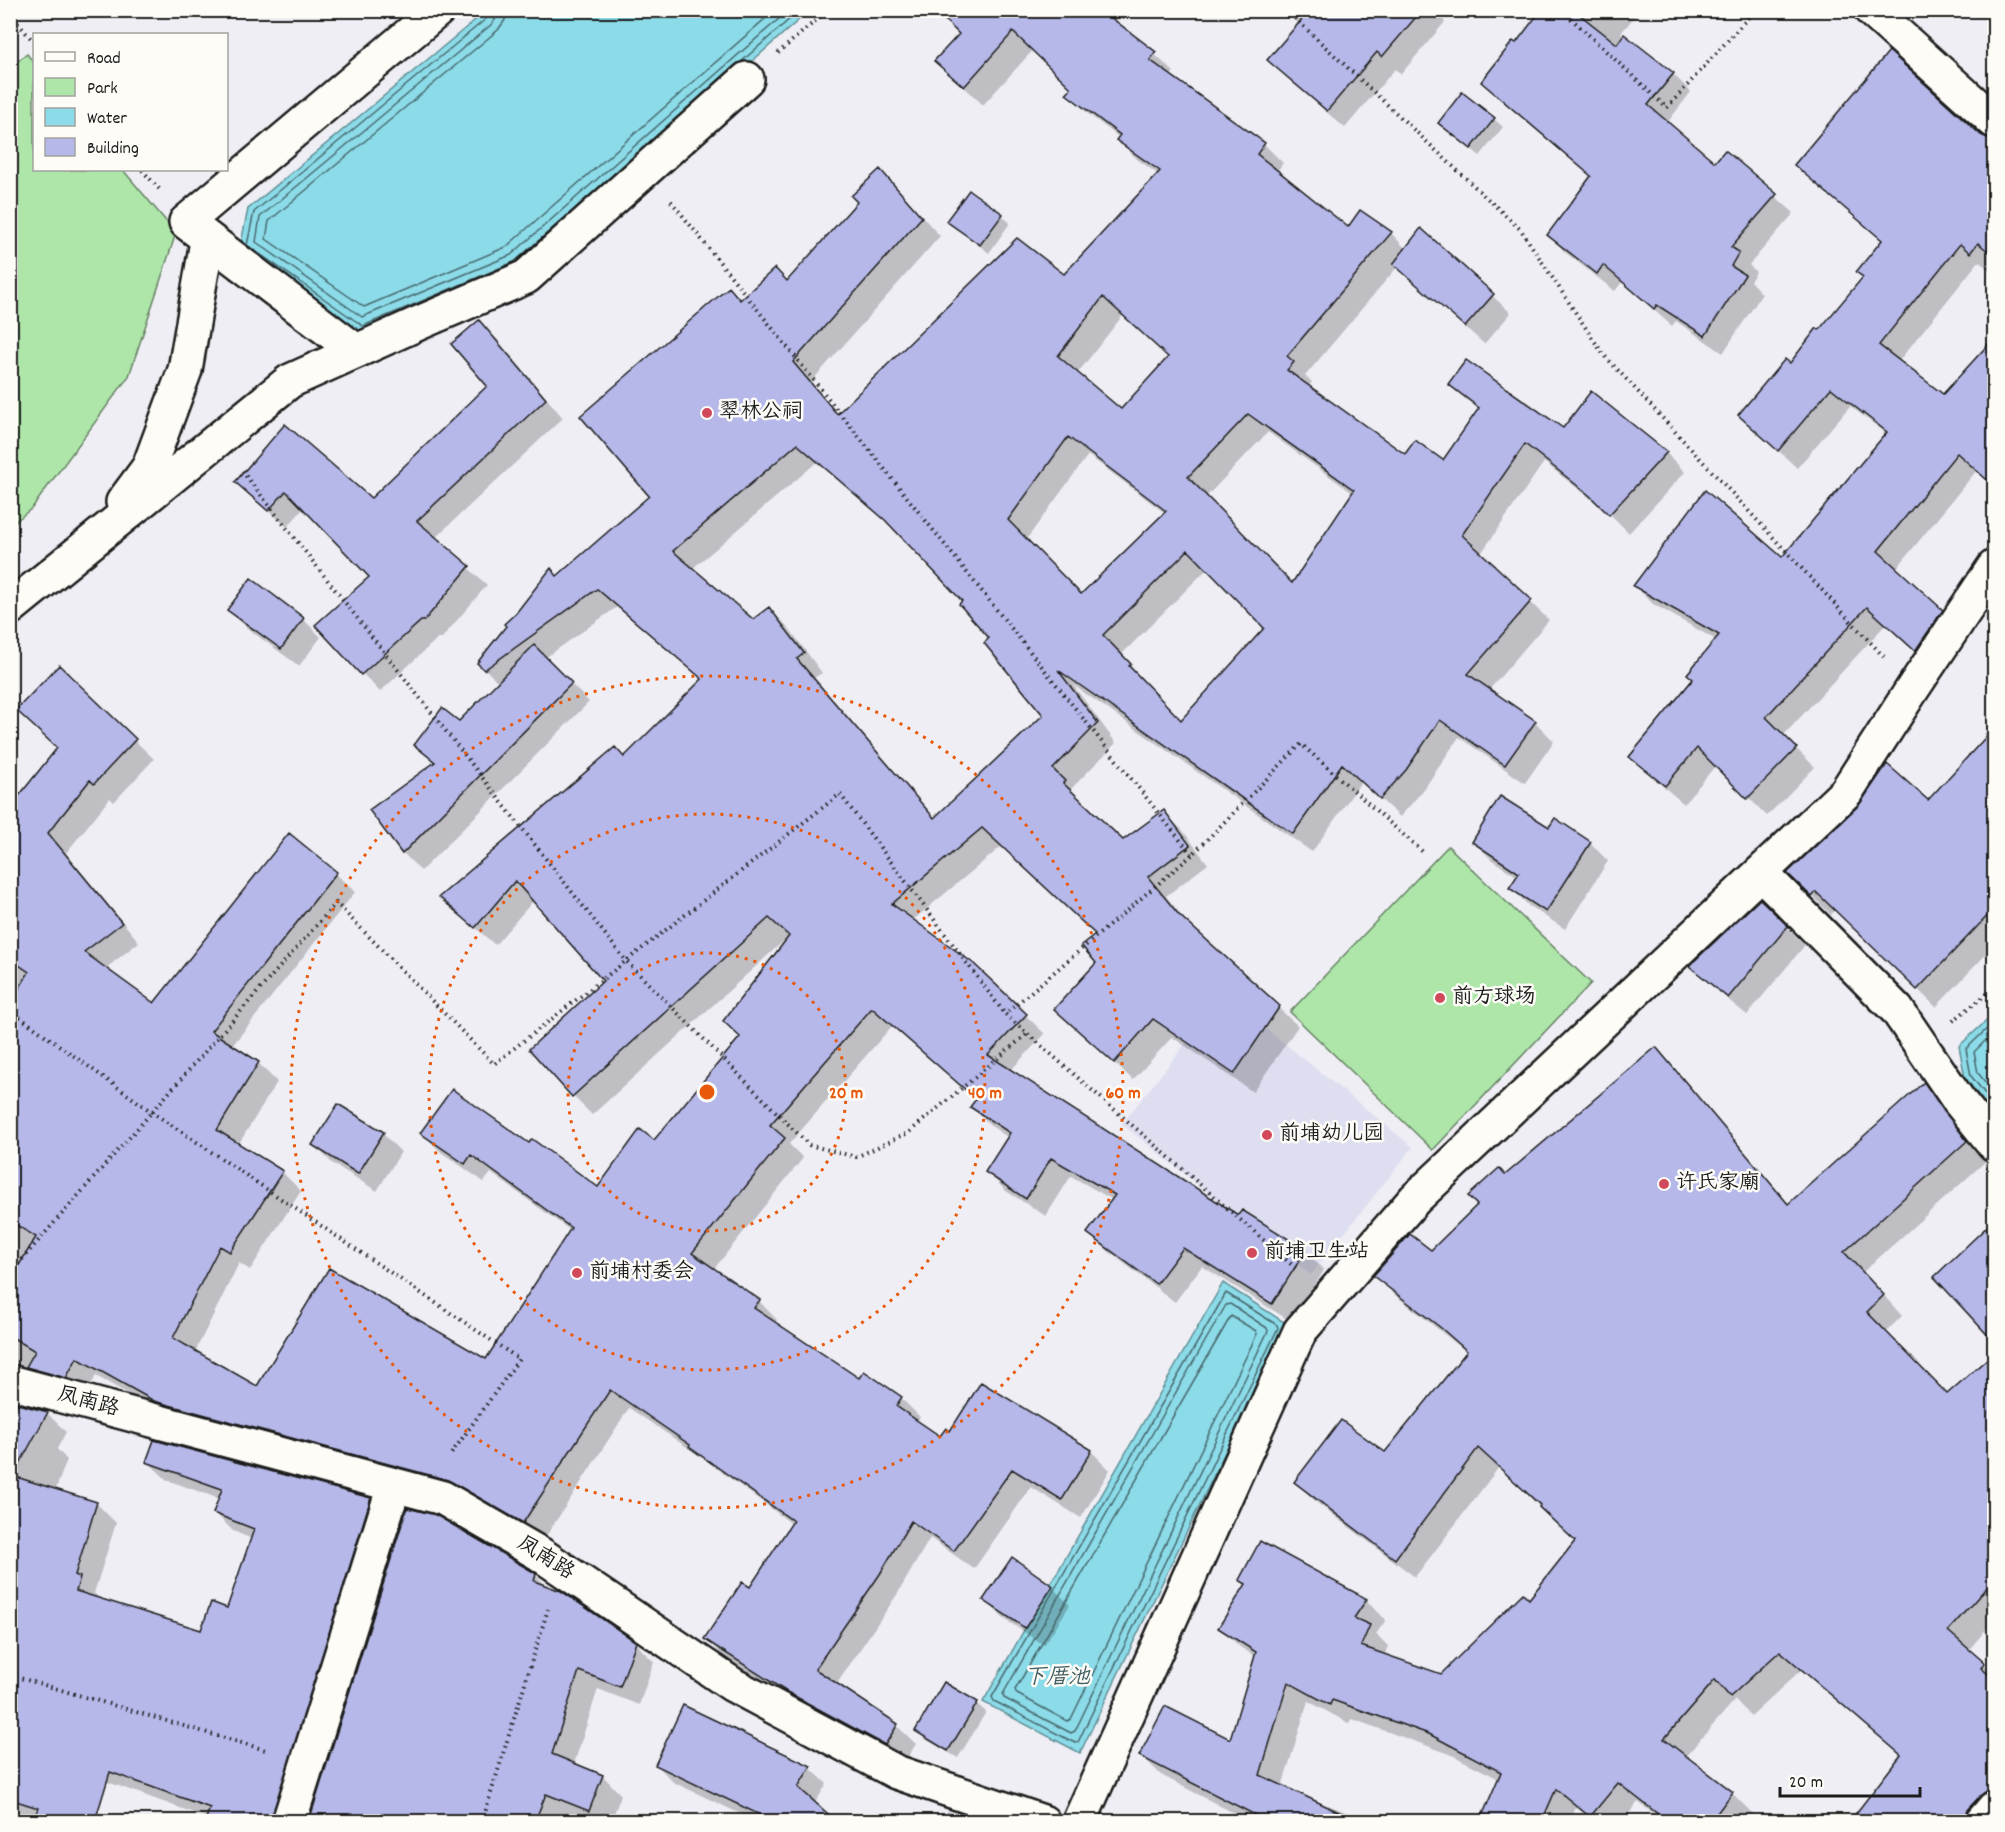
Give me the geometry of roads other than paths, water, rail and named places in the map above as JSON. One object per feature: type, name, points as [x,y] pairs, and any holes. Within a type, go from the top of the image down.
[{"type":"street","points":[[356,351],[186,222],[438,10]]},
{"type":"street","points":[[1871,10],[1995,121]]},
{"type":"street","points":[[10,608],[290,381],[526,278],[747,79]]},
{"type":"street","points":[[95,540],[149,467],[185,370],[206,247]]},
{"type":"street","points":[[1079,1821],[1300,1331],[1415,1199],[1846,792],[1995,567]]},
{"type":"street","points":[[1761,873],[1897,1010],[1959,1101],[1995,1144]]},
{"type":"street","name":"凤南路","points":[[10,1382],[443,1498],[561,1568],[733,1685],[896,1772],[1043,1821]]},
{"type":"street","points":[[289,1821],[308,1762],[409,1489]]},
{"type":"street","points":[[1982,1821],[1995,1808]]},
{"type":"water","points":[[486,11],[809,11],[518,267],[361,333],[240,248],[248,209]]},
{"type":"water","points":[[1994,1014],[1994,1115],[1965,1078],[1959,1046]]},
{"type":"water","name":"下厝池","points":[[1223,1283],[1287,1324],[1080,1753],[983,1702]]},
{"type":"place","name":"翠林公祠","points":[[707,413]]},
{"type":"place","name":"前方球场","points":[[1440,998]]},
{"type":"place","name":"前埔幼儿园","points":[[1267,1135]]},
{"type":"place","name":"许氏家廟","points":[[1664,1184]]},
{"type":"place","name":"前埔卫生站","points":[[1252,1253]]},
{"type":"place","name":"前埔村委会","points":[[577,1273]]}]
